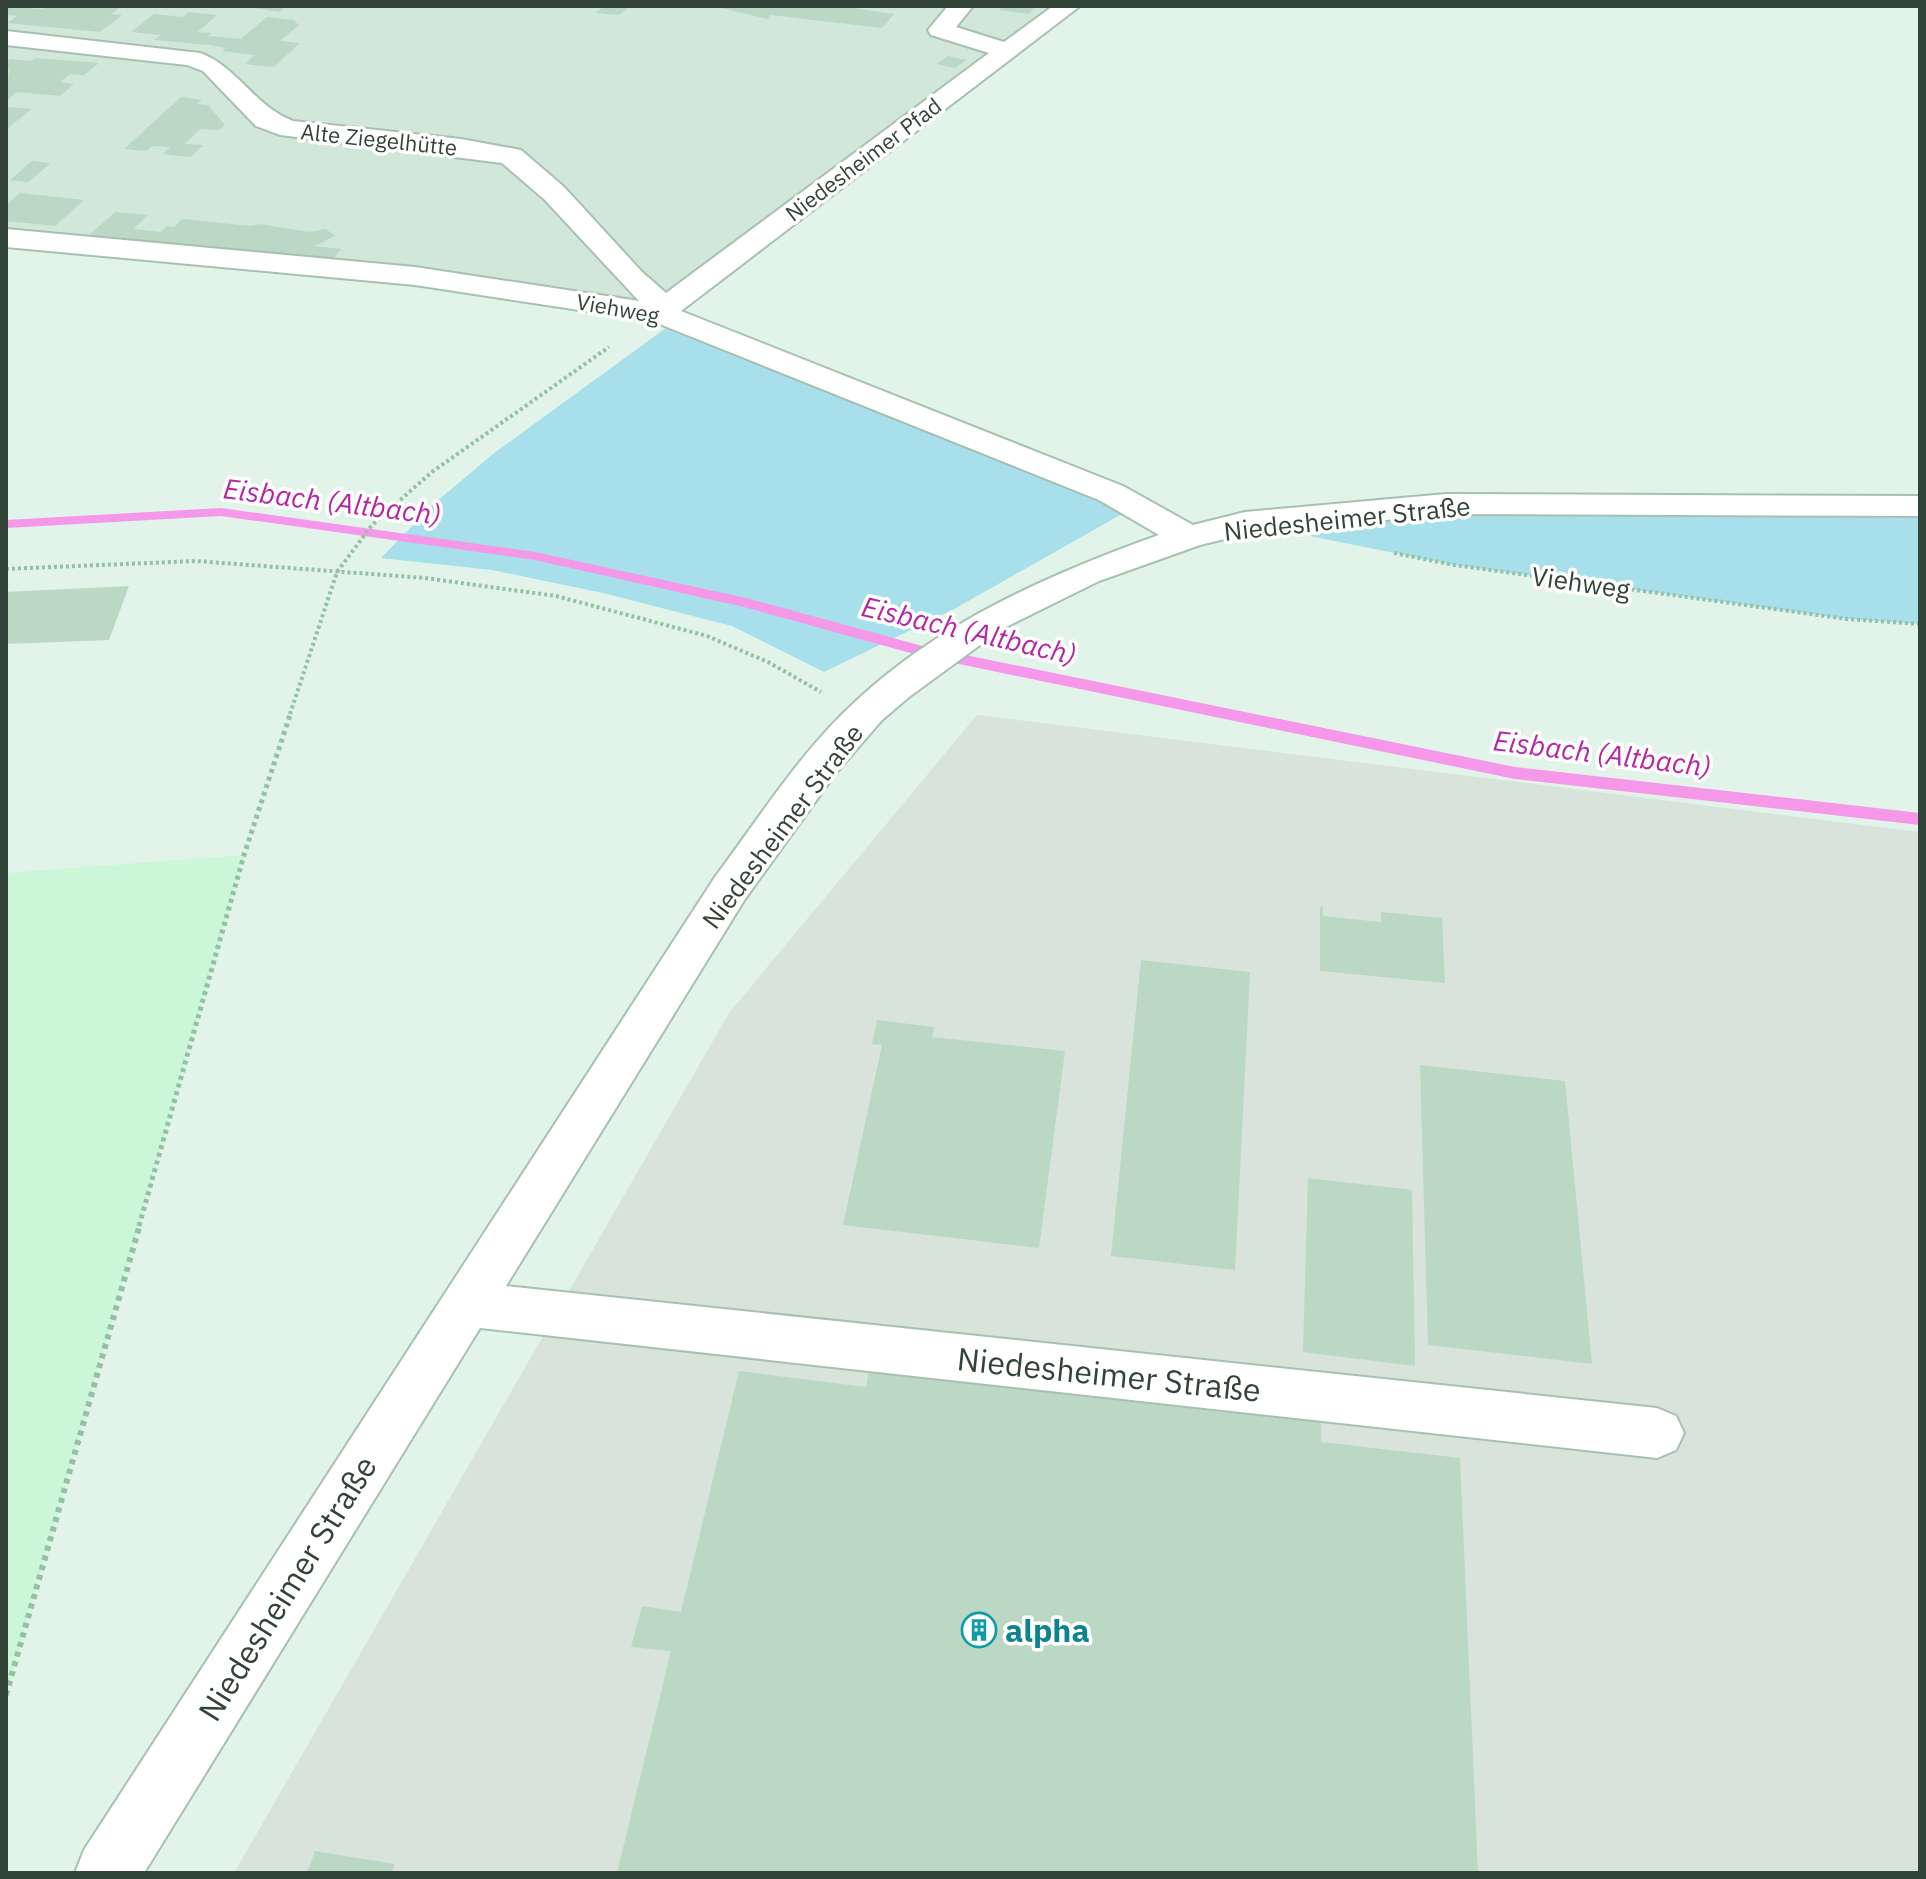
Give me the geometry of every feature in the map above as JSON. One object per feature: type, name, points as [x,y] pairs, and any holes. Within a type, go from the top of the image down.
[{"type":"street","points":[[961,6],[940,30],[1007,51]]},
{"type":"street","name":"Niedesheimer Pfad","points":[[662,311],[1068,6]]},
{"type":"street","name":"Alte Ziegelhütte","points":[[6,39],[191,58],[212,66],[265,120],[289,129],[461,147],[511,156],[554,193],[662,311]]},
{"type":"street","name":"Viehweg","points":[[6,238],[415,276],[662,311],[1111,493],[1188,537]]},
{"type":"street","name":"Niedesheimer Straße","points":[[107,1873],[730,888],[822,763],[882,699],[989,621],[1086,573],[1188,537],[1245,523],[1446,504],[1920,506]]},
{"type":"street","name":"Niedesheimer Straße","points":[[466,1304],[1657,1433]]},
{"type":"path","points":[[6,1695],[244,855],[337,572],[372,525],[432,472],[662,311]]},
{"type":"path","name":"Viehweg","points":[[1383,551],[1454,565],[1847,619],[1920,624]]},
{"type":"path","points":[[6,569],[196,561],[425,578],[556,596],[707,636],[768,662],[829,697],[882,699]]},
{"type":"shaded area","points":[[6,6],[1068,6],[665,308],[6,234]]},
{"type":"shaded area","points":[[677,320],[1136,506],[956,608],[824,672],[732,626],[603,593],[492,570],[381,558],[436,502],[493,454]]},
{"type":"shaded area","points":[[1446,504],[1920,506],[1920,624],[1847,619],[1454,565],[1245,523]]},
{"type":"shaded area","points":[[977,715],[1920,832],[1920,1873],[234,1873],[729,1013]]},
{"type":"shaded area","points":[[244,855],[6,1695],[6,873]]},
{"type":"building","points":[[6,6],[42,9],[47,6],[122,6],[111,14],[122,15],[100,32],[7,23],[17,16],[6,15]]},
{"type":"building","points":[[241,6],[286,6],[279,12]]},
{"type":"building","points":[[604,6],[630,6],[619,15],[595,13]]},
{"type":"building","points":[[714,6],[861,6],[858,9],[894,14],[882,28],[771,15],[767,19]]},
{"type":"building","points":[[1003,6],[1036,6],[1029,14],[1000,10]]},
{"type":"building","points":[[189,12],[217,15],[197,32],[241,39],[267,17],[293,20],[299,25],[280,41],[300,43],[274,67],[245,64],[255,55],[222,51],[226,48],[210,45],[154,40],[161,35],[131,32],[154,14],[183,17]]},
{"type":"building","points":[[948,56],[966,60],[955,68],[937,64]]},
{"type":"building","points":[[35,58],[99,63],[84,75],[70,74],[60,82],[74,84],[60,96],[17,92],[6,101],[9,71],[6,62],[10,59],[31,61]]},
{"type":"building","points":[[181,97],[202,100],[197,104],[208,105],[225,125],[219,130],[200,129],[185,144],[203,145],[191,157],[163,154],[170,147],[152,146],[146,151],[124,149]]},
{"type":"building","points":[[6,107],[31,109],[6,130]]},
{"type":"building","points":[[32,161],[51,163],[28,182],[10,180]]},
{"type":"building","points":[[20,193],[84,200],[55,226],[6,221],[6,205]]},
{"type":"building","points":[[115,212],[148,215],[133,229],[161,232],[167,226],[174,227],[182,219],[251,226],[259,224],[309,232],[326,229],[335,236],[314,246],[341,249],[329,264],[86,238]]},
{"type":"building","points":[[129,586],[109,640],[6,644],[6,592]]},
{"type":"building","points":[[1320,906],[1323,907],[1323,916],[1381,922],[1381,912],[1442,918],[1445,983],[1320,971]]},
{"type":"building","points":[[1141,960],[1250,972],[1235,1270],[1111,1256]]},
{"type":"building","points":[[877,1020],[934,1027],[932,1037],[1065,1051],[1039,1248],[843,1225],[882,1045],[872,1044]]},
{"type":"building","points":[[1420,1065],[1565,1081],[1592,1364],[1428,1345]]},
{"type":"building","points":[[1308,1178],[1412,1190],[1415,1366],[1303,1352]]},
{"type":"building","name":"alpha","points":[[872,1354],[1321,1406],[1321,1442],[1460,1458],[1478,1873],[617,1873],[671,1651],[631,1647],[642,1606],[681,1612],[739,1371],[866,1387]]},
{"type":"building","points":[[315,1851],[395,1864],[392,1873],[307,1873]]},
{"type":"waterway","name":"Eisbach (Altbach)","points":[[6,524],[221,512],[535,556],[746,603],[925,652],[1515,773],[1920,819]]},
{"type":"place","name":"alpha","points":[[979,1630]]}]
